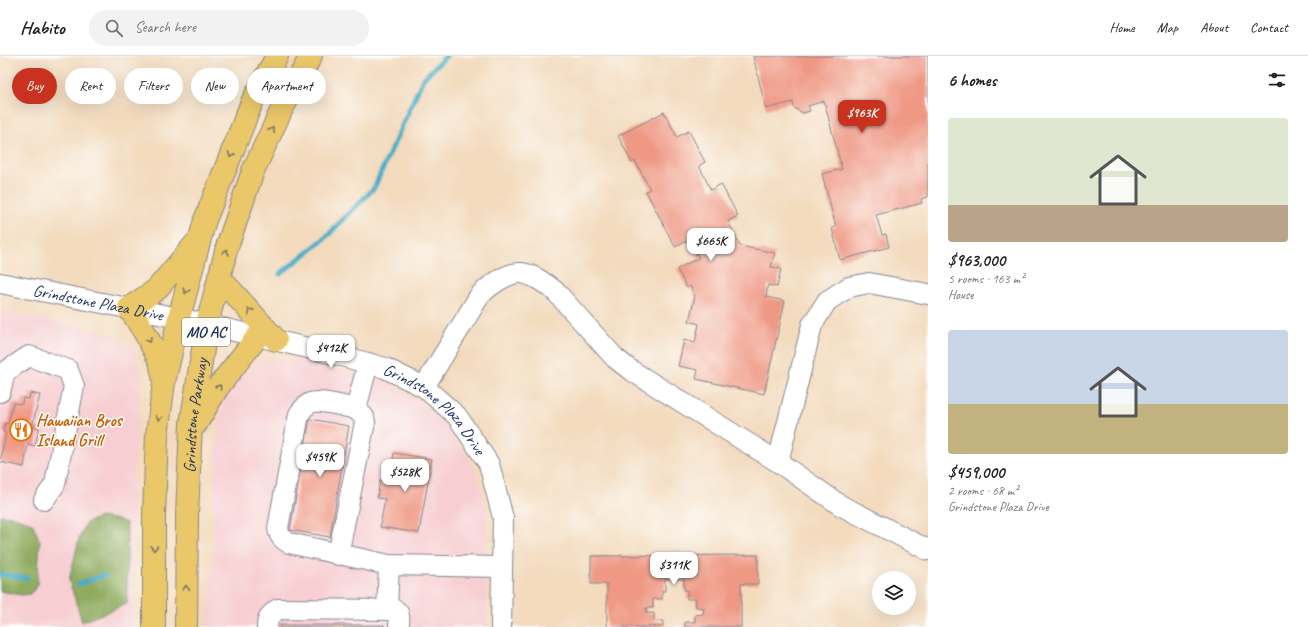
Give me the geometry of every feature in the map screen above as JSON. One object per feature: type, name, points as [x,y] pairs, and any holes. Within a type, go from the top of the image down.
[{"type":"main road","name":"Grindstone Parkway","points":[[154,627],[154,514],[157,435],[164,382],[204,220],[252,102],[277,56]]},
{"type":"main road","name":"Grindstone Parkway","points":[[186,627],[187,516],[191,432],[207,324],[228,247],[253,171],[282,109],[311,56]]},
{"type":"main road","points":[[164,382],[160,362],[145,333],[129,308],[156,290],[199,239]]},
{"type":"main road","points":[[191,432],[218,387],[267,338],[220,277]]},
{"type":"street","points":[[424,386],[480,295],[491,284],[520,272],[536,278],[556,292],[615,358],[629,369],[778,462],[840,506],[928,550]]},
{"type":"street","name":"Grindstone Plaza Drive","points":[[0,283],[179,318],[267,338],[385,368],[424,386],[457,416],[489,464],[502,518],[501,627]]},
{"type":"street","points":[[778,462],[812,325],[827,301],[849,287],[869,283],[928,294]]},
{"type":"street","points":[[0,392],[4,372],[29,356],[68,370],[74,386],[56,484],[44,500]]},
{"type":"street","points":[[356,409],[368,363]]},
{"type":"street","points":[[338,555],[365,422],[364,417],[356,409],[319,402],[310,403],[304,407],[299,414],[278,528],[279,535],[282,540],[338,555],[389,565],[502,567]]},
{"type":"street","points":[[387,610],[389,565]]},
{"type":"street","points":[[266,627],[271,614],[278,609],[395,610],[399,615],[399,627]]},
{"type":"shaded area","points":[[0,310],[112,334],[134,349],[141,374],[133,489],[133,627],[0,627]]},
{"type":"shaded area","points":[[294,359],[387,382],[418,400],[446,425],[466,453],[479,480],[487,511],[487,627],[207,627],[213,557],[214,480],[221,404],[226,391],[242,373],[252,365],[268,360]]},
{"type":"green space","points":[[0,515],[11,516],[32,523],[40,541],[37,587],[30,594],[21,595],[0,591]]},
{"type":"green space","points":[[100,517],[119,520],[126,523],[127,604],[82,622],[69,580],[79,539],[86,523]]},
{"type":"building","points":[[753,56],[928,56],[928,197],[921,199],[922,203],[876,215],[882,235],[886,234],[889,247],[840,260],[832,228],[836,227],[822,174],[842,169],[824,101],[808,106],[810,111],[803,113],[794,108],[793,102],[766,109]]},
{"type":"building","points":[[664,112],[677,137],[689,131],[705,162],[699,166],[711,190],[721,184],[738,216],[728,221],[740,246],[775,253],[771,267],[781,269],[777,287],[768,285],[766,297],[785,301],[764,394],[696,379],[698,370],[678,366],[684,340],[695,343],[699,324],[689,321],[695,296],[690,286],[687,288],[677,269],[699,258],[689,240],[675,247],[646,191],[650,189],[635,161],[632,163],[618,136]]},
{"type":"building","name":"Hawaiian Bros Island Grill","points":[[30,393],[40,395],[32,426],[39,428],[35,446],[28,444],[24,467],[0,462],[6,433],[3,432],[5,423],[8,424],[13,403],[22,404],[23,398],[29,399]]},
{"type":"building","points":[[310,419],[349,426],[330,537],[290,530]]},
{"type":"building","points":[[394,453],[432,459],[419,533],[380,527],[385,499],[377,498],[380,480],[389,482]]},
{"type":"building","points":[[758,555],[758,584],[741,584],[741,627],[685,627],[685,622],[695,622],[695,615],[703,614],[704,608],[696,607],[696,599],[687,599],[687,590],[684,590],[684,579],[665,579],[665,591],[662,591],[662,599],[653,599],[653,608],[646,608],[646,613],[654,613],[654,621],[663,621],[663,627],[607,627],[607,584],[591,584],[591,556]]},
{"type":"building","points":[[280,625],[384,625],[384,627],[280,627]]},
{"type":"waterway","points":[[280,274],[323,240],[374,188],[423,79],[446,56]]},
{"type":"waterway","points":[[0,574],[27,578]]},
{"type":"waterway","points":[[79,584],[105,575]]},
{"type":"place","name":"Hawaiian Bros Island Grill","points":[[21,430]]}]
